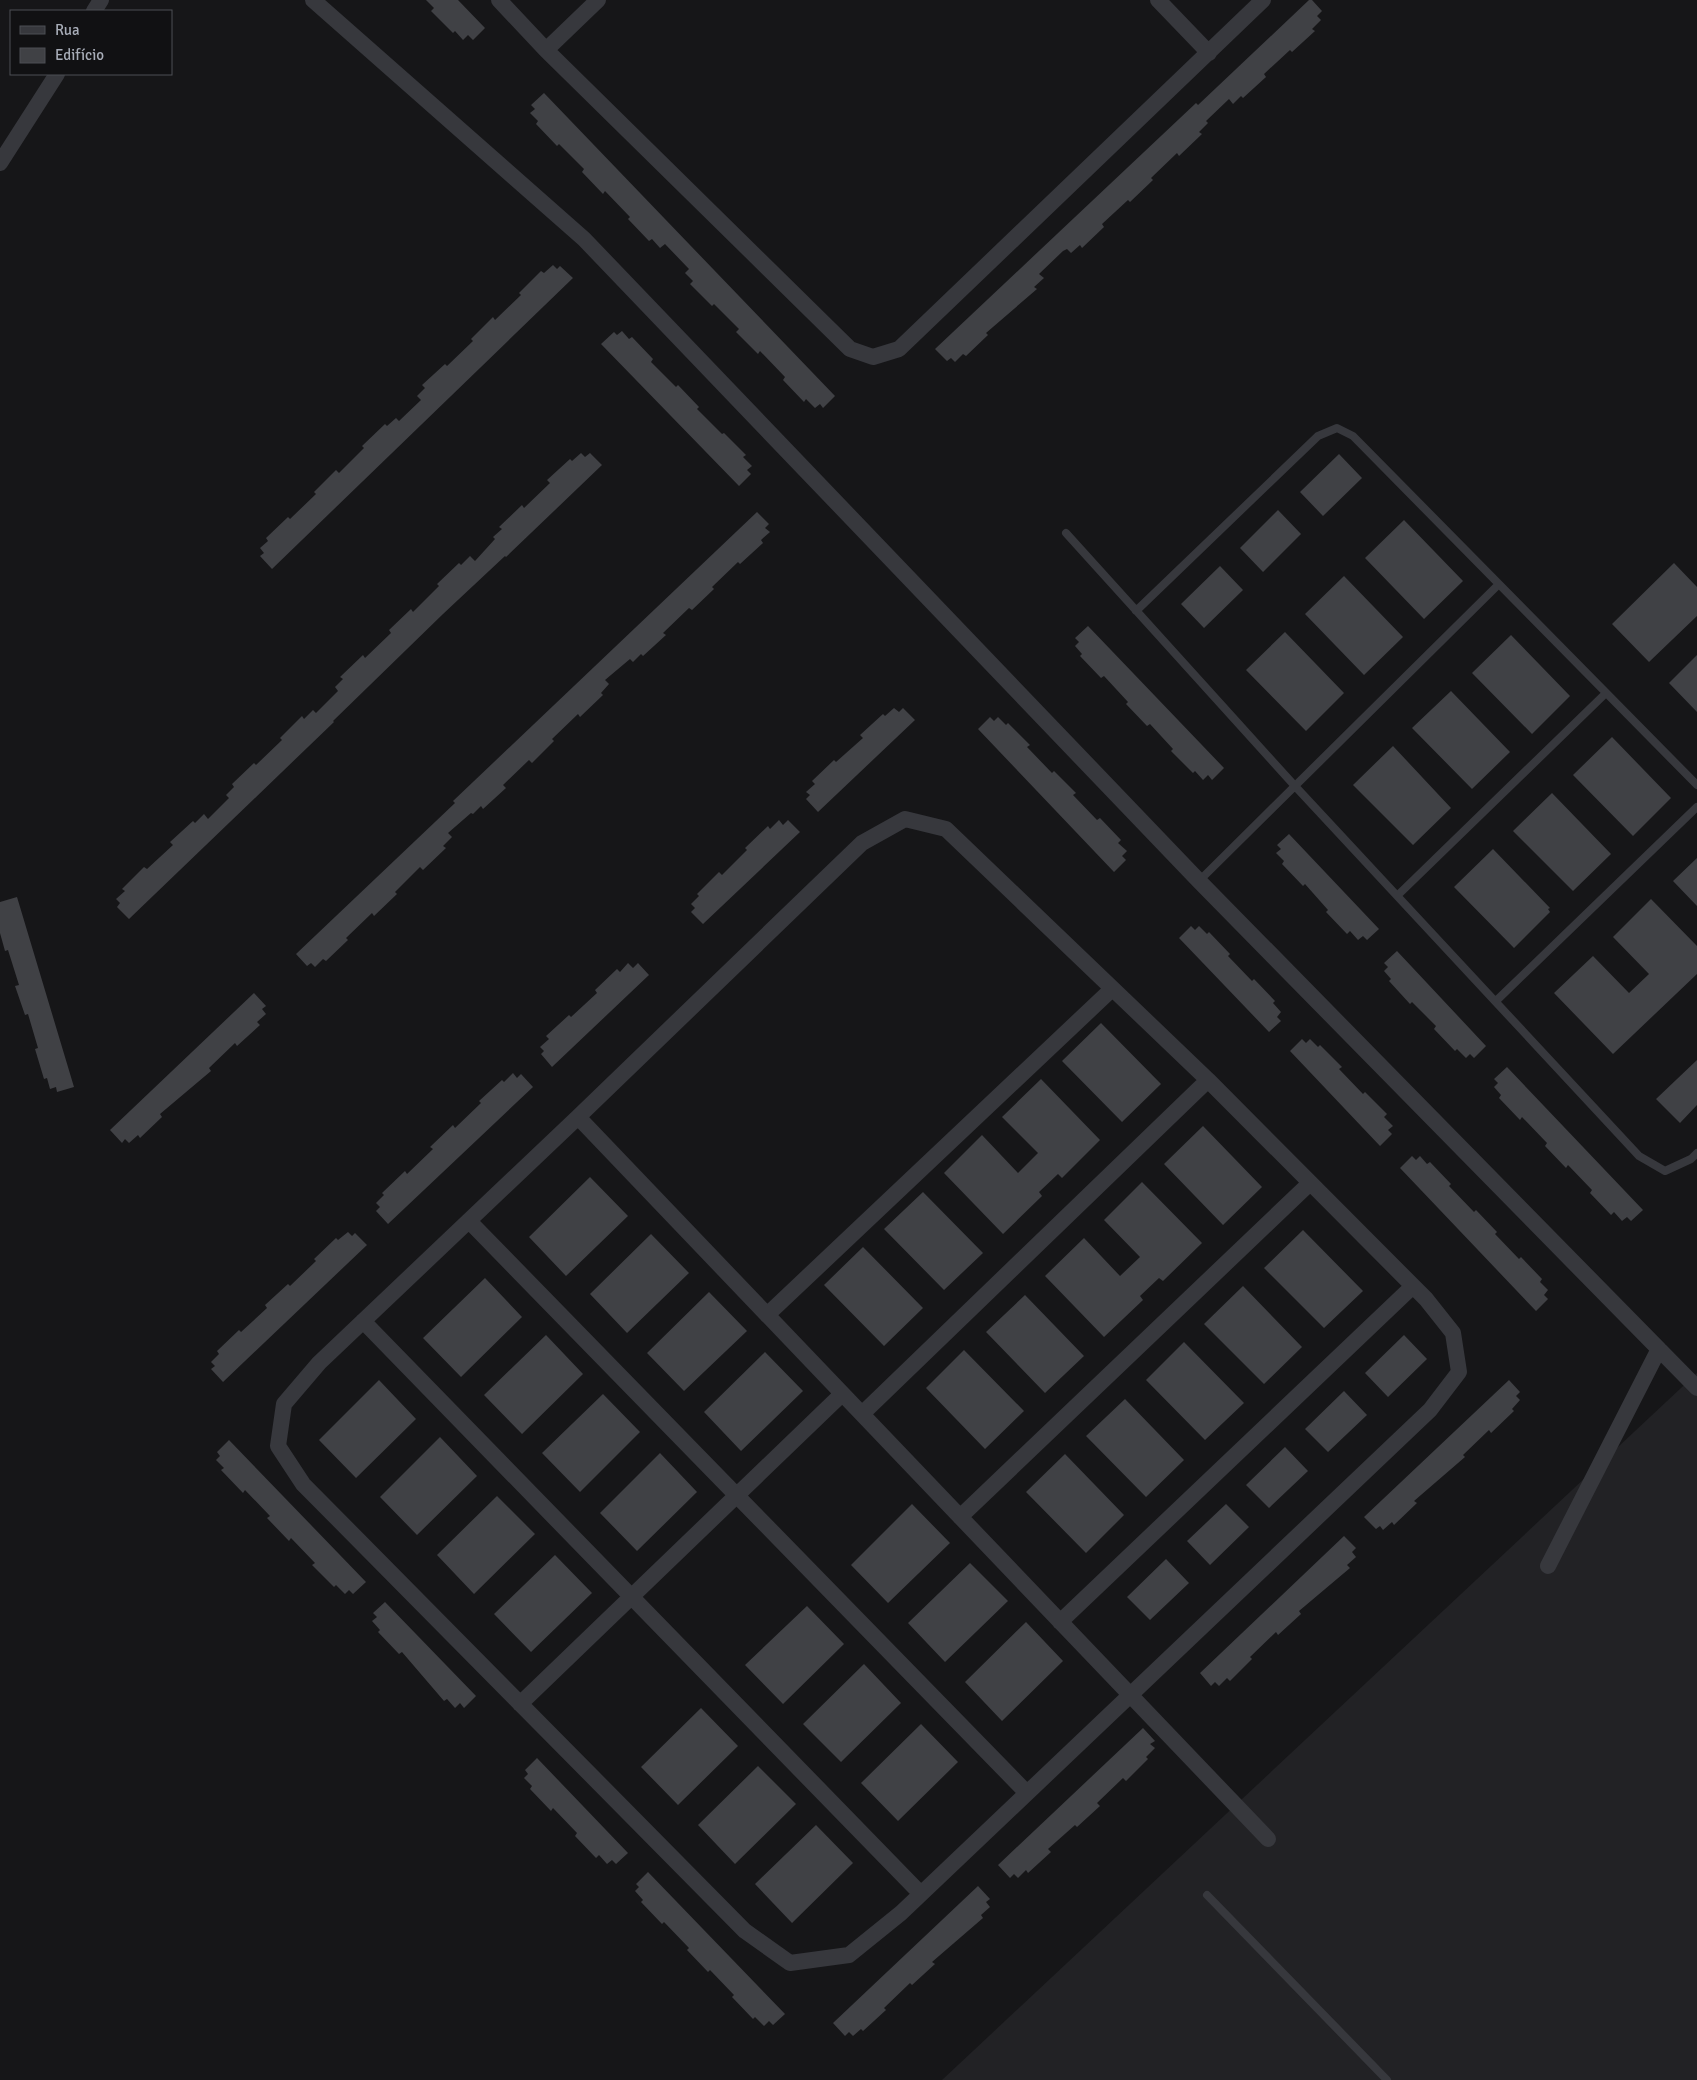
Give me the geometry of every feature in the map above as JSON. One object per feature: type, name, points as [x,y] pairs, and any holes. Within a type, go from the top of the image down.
[{"type":"street","points":[[313,0],[584,239],[1199,881],[1697,1388]]},
{"type":"street","points":[[499,0],[546,50],[850,349],[873,357],[899,349],[1263,0]]},
{"type":"street","points":[[546,50],[598,0]]},
{"type":"street","points":[[1158,0],[1209,53]]},
{"type":"street","points":[[0,163],[56,75]]},
{"type":"street","points":[[905,819],[946,829],[1112,989],[1208,1080],[1413,1286],[1453,1333],[1460,1372],[1430,1410],[901,1913],[848,1955],[790,1963],[745,1931],[303,1484],[278,1446],[284,1404],[319,1363],[578,1118],[862,843],[905,819]]},
{"type":"street","points":[[767,1315],[1112,989]]},
{"type":"street","points":[[862,1414],[1208,1080]]},
{"type":"street","points":[[578,1118],[1268,1839]]},
{"type":"street","points":[[960,1517],[1310,1183]]},
{"type":"street","points":[[469,1221],[1026,1793]]},
{"type":"street","points":[[1060,1622],[1413,1286]]},
{"type":"street","points":[[363,1321],[921,1894]]},
{"type":"street","points":[[1548,1566],[1659,1349]]},
{"type":"street","points":[[520,1704],[842,1394]]},
{"type":"lane","points":[[1136,611],[1318,436],[1337,428],[1353,436],[1697,785]]},
{"type":"lane","points":[[1066,533],[1294,786],[1398,895],[1639,1156],[1665,1171],[1691,1159],[1697,1153]]},
{"type":"lane","points":[[1199,881],[1499,584]]},
{"type":"lane","points":[[1398,895],[1606,693]]},
{"type":"lane","points":[[1496,1001],[1697,807]]},
{"type":"lane","points":[[1207,1895],[1387,2080]]},
{"type":"shaded area","points":[[1697,1373],[1697,2080],[942,2080]]},
{"type":"building","points":[[426,0],[458,0],[485,28],[473,40],[468,35],[463,40],[455,31],[453,33],[431,11],[434,8]]},
{"type":"building","points":[[1309,0],[1312,0],[1322,11],[1317,16],[1321,20],[1312,29],[1315,31],[1292,52],[1290,50],[1264,74],[1266,77],[1243,98],[1241,96],[1233,104],[1229,99],[1206,121],[1208,123],[1199,132],[1202,134],[1179,156],[1177,153],[1130,202],[1128,200],[1102,224],[1104,227],[1082,248],[1080,245],[1071,253],[1067,249],[1063,251],[1039,274],[1044,278],[1034,287],[1037,289],[986,333],[988,335],[966,356],[963,354],[955,362],[951,358],[947,361],[935,349],[1196,103],[1198,105]]},
{"type":"building","points":[[544,93],[835,396],[823,408],[820,404],[815,408],[806,399],[804,402],[783,380],[785,377],[760,351],[758,354],[736,332],[739,329],[714,304],[712,306],[690,284],[693,281],[685,273],[689,269],[665,244],[660,248],[652,239],[649,241],[628,219],[630,217],[605,191],[603,194],[582,172],[584,169],[559,144],[557,146],[536,124],[538,121],[530,113],[535,109],[531,105]]},
{"type":"building","points":[[553,265],[557,269],[560,266],[573,278],[272,569],[260,556],[264,553],[260,548],[268,541],[266,538],[288,517],[290,519],[316,494],[314,492],[336,470],[339,473],[364,448],[362,446],[385,424],[387,426],[396,418],[399,421],[421,400],[417,396],[425,388],[422,385],[445,364],[447,366],[473,341],[471,339],[493,317],[495,320],[521,295],[519,293],[541,271],[544,273]]},
{"type":"building","points":[[622,331],[629,339],[632,337],[653,359],[651,362],[676,387],[678,385],[699,407],[697,409],[746,455],[743,457],[752,466],[747,470],[751,474],[739,486],[601,344],[614,332],[617,335]]},
{"type":"building","points":[[581,453],[585,457],[590,453],[602,465],[443,614],[334,722],[129,919],[117,907],[120,903],[116,899],[125,891],[122,889],[144,867],[147,869],[173,845],[170,842],[193,821],[195,823],[204,814],[208,819],[229,798],[226,795],[234,787],[232,784],[254,763],[256,765],[282,740],[280,738],[302,716],[304,719],[313,710],[316,713],[338,691],[335,687],[343,679],[340,677],[363,655],[365,658],[391,633],[389,630],[411,609],[413,612],[439,586],[437,584],[459,563],[461,565],[470,556],[475,561],[495,539],[493,537],[502,529],[499,527],[522,505],[524,508],[550,483],[547,480],[570,459],[572,461]]},
{"type":"building","points":[[1339,454],[1362,478],[1323,516],[1300,492]]},
{"type":"building","points":[[1278,510],[1301,534],[1263,572],[1240,548]]},
{"type":"building","points":[[757,512],[769,524],[765,528],[770,532],[761,540],[763,543],[740,564],[738,562],[692,610],[689,608],[663,633],[666,635],[643,656],[641,654],[633,662],[630,659],[605,680],[609,684],[601,693],[603,695],[580,717],[578,714],[552,739],[554,741],[532,763],[529,760],[503,785],[506,788],[483,809],[481,806],[448,833],[452,837],[443,846],[446,848],[423,870],[420,867],[395,892],[397,894],[374,916],[372,913],[326,961],[323,959],[315,967],[311,963],[307,966],[296,954],[455,803],[453,801]]},
{"type":"building","points":[[1404,520],[1463,581],[1424,619],[1365,558]]},
{"type":"building","points":[[1674,563],[1697,587],[1697,616],[1649,662],[1612,624]]},
{"type":"building","points":[[1220,566],[1243,590],[1204,628],[1181,604]]},
{"type":"building","points":[[1344,576],[1403,637],[1364,675],[1305,614]]},
{"type":"building","points":[[1088,626],[1224,768],[1212,780],[1208,775],[1203,780],[1195,771],[1193,773],[1171,751],[1173,749],[1150,724],[1147,726],[1126,704],[1128,702],[1104,676],[1101,678],[1080,656],[1082,654],[1075,646],[1079,642],[1075,638]]},
{"type":"building","points":[[1285,632],[1344,693],[1306,731],[1246,670]]},
{"type":"building","points":[[1511,635],[1570,696],[1532,734],[1472,673]]},
{"type":"building","points":[[1697,655],[1697,712],[1669,683]]},
{"type":"building","points":[[1451,691],[1510,752],[1472,789],[1412,728]]},
{"type":"building","points":[[894,708],[899,712],[903,708],[915,720],[818,812],[806,799],[810,795],[806,792],[815,784],[812,781],[834,760],[836,762],[863,738],[860,735],[883,714],[885,716]]},
{"type":"building","points":[[990,717],[994,721],[998,717],[1006,725],[1008,723],[1030,745],[1027,747],[1052,773],[1054,771],[1076,793],[1073,795],[1097,820],[1100,818],[1121,840],[1118,843],[1127,851],[1122,856],[1126,860],[1114,872],[978,729]]},
{"type":"building","points":[[1612,737],[1671,798],[1633,836],[1573,775]]},
{"type":"building","points":[[1393,746],[1451,808],[1413,845],[1353,785]]},
{"type":"building","points":[[1552,793],[1611,854],[1573,891],[1513,831]]},
{"type":"building","points":[[779,820],[783,825],[788,820],[800,832],[703,924],[691,912],[695,908],[691,904],[699,896],[697,894],[719,872],[722,875],[747,850],[745,848],[768,826],[770,829]]},
{"type":"building","points":[[1289,834],[1379,929],[1367,940],[1363,936],[1358,940],[1350,931],[1347,934],[1326,912],[1328,910],[1305,884],[1303,886],[1282,864],[1284,861],[1276,853],[1281,849],[1277,845]]},
{"type":"building","points":[[1493,849],[1550,908],[1548,909],[1550,912],[1514,948],[1454,887]]},
{"type":"building","points":[[1697,858],[1697,906],[1673,881]]},
{"type":"building","points":[[17,897],[74,1087],[57,1092],[56,1087],[50,1089],[47,1078],[44,1079],[35,1049],[38,1048],[28,1014],[25,1015],[15,986],[19,985],[8,950],[5,951],[0,933],[0,902]]},
{"type":"building","points":[[1651,899],[1697,946],[1697,974],[1613,1054],[1554,993],[1593,956],[1629,993],[1649,974],[1613,937]]},
{"type":"building","points":[[1191,926],[1195,930],[1199,926],[1207,934],[1209,932],[1230,954],[1228,956],[1275,1001],[1273,1003],[1281,1012],[1277,1017],[1281,1021],[1269,1032],[1179,938]]},
{"type":"building","points":[[1397,951],[1486,1046],[1474,1058],[1470,1054],[1466,1058],[1457,1049],[1455,1051],[1434,1029],[1436,1026],[1412,1002],[1410,1004],[1389,981],[1391,979],[1384,971],[1388,967],[1384,963]]},
{"type":"building","points":[[628,963],[633,968],[638,963],[649,975],[552,1067],[541,1054],[544,1051],[540,1047],[549,1039],[546,1036],[569,1015],[571,1017],[597,993],[595,990],[617,969],[620,972]]},
{"type":"building","points":[[254,993],[266,1006],[262,1009],[266,1014],[257,1022],[260,1025],[237,1046],[235,1043],[209,1068],[211,1071],[160,1114],[162,1117],[140,1138],[138,1135],[129,1143],[125,1139],[122,1143],[110,1130]]},
{"type":"building","points":[[1101,1023],[1161,1084],[1122,1122],[1062,1061]]},
{"type":"building","points":[[1302,1039],[1306,1043],[1310,1039],[1318,1047],[1320,1045],[1342,1067],[1339,1069],[1363,1094],[1365,1092],[1387,1114],[1384,1117],[1393,1126],[1388,1130],[1392,1134],[1380,1146],[1290,1051]]},
{"type":"building","points":[[1697,1060],[1697,1105],[1680,1123],[1656,1099]]},
{"type":"building","points":[[1507,1067],[1643,1210],[1631,1221],[1627,1217],[1622,1221],[1614,1212],[1611,1215],[1590,1193],[1592,1190],[1568,1165],[1566,1168],[1545,1146],[1547,1143],[1522,1117],[1520,1120],[1499,1098],[1501,1095],[1494,1087],[1498,1083],[1494,1079]]},
{"type":"building","points":[[513,1073],[517,1078],[521,1074],[533,1087],[388,1224],[376,1211],[380,1207],[376,1203],[384,1195],[382,1193],[405,1171],[407,1174],[433,1149],[430,1147],[453,1125],[455,1128],[481,1103],[479,1101],[502,1080],[504,1082]]},
{"type":"building","points":[[1041,1079],[1100,1140],[1062,1178],[1058,1174],[1039,1192],[1042,1196],[1003,1234],[944,1173],[982,1135],[1018,1173],[1038,1153],[1002,1117]]},
{"type":"building","points":[[1203,1126],[1262,1187],[1223,1225],[1164,1164]]},
{"type":"building","points":[[1412,1156],[1416,1160],[1420,1156],[1427,1164],[1430,1162],[1451,1184],[1449,1186],[1474,1212],[1476,1210],[1497,1232],[1495,1234],[1519,1259],[1521,1257],[1542,1279],[1540,1282],[1548,1290],[1544,1295],[1548,1299],[1536,1311],[1400,1168]]},
{"type":"building","points":[[590,1177],[628,1216],[566,1276],[529,1237]]},
{"type":"building","points":[[1142,1182],[1202,1243],[1163,1281],[1159,1278],[1140,1296],[1143,1300],[1104,1337],[1045,1276],[1084,1238],[1120,1276],[1140,1257],[1104,1220]]},
{"type":"building","points":[[923,1192],[983,1253],[944,1290],[884,1229]]},
{"type":"building","points":[[1303,1230],[1363,1291],[1324,1328],[1264,1268]]},
{"type":"building","points":[[348,1232],[352,1236],[355,1233],[367,1245],[223,1382],[211,1369],[215,1366],[211,1362],[219,1354],[217,1351],[239,1330],[241,1332],[267,1308],[265,1305],[288,1284],[290,1286],[336,1238],[338,1240]]},
{"type":"building","points":[[651,1234],[689,1273],[627,1333],[590,1294]]},
{"type":"building","points":[[863,1247],[923,1308],[884,1346],[824,1285]]},
{"type":"building","points":[[485,1278],[522,1317],[461,1377],[423,1338]]},
{"type":"building","points":[[1243,1286],[1302,1347],[1264,1384],[1204,1324]]},
{"type":"building","points":[[709,1292],[747,1331],[684,1391],[647,1353]]},
{"type":"building","points":[[1025,1295],[1084,1356],[1045,1393],[986,1332]]},
{"type":"building","points":[[546,1335],[583,1374],[522,1434],[484,1395]]},
{"type":"building","points":[[1404,1335],[1427,1359],[1388,1397],[1365,1373]]},
{"type":"building","points":[[1184,1342],[1244,1403],[1205,1440],[1146,1380]]},
{"type":"building","points":[[964,1350],[1024,1411],[985,1449],[926,1388]]},
{"type":"building","points":[[765,1352],[803,1391],[741,1451],[704,1412]]},
{"type":"building","points":[[379,1380],[416,1419],[356,1478],[319,1440]]},
{"type":"building","points":[[1509,1380],[1520,1392],[1516,1396],[1520,1400],[1512,1409],[1514,1411],[1491,1433],[1489,1430],[1463,1455],[1465,1457],[1414,1501],[1417,1503],[1394,1525],[1392,1522],[1383,1530],[1380,1526],[1376,1529],[1364,1517]]},
{"type":"building","points":[[1344,1391],[1367,1415],[1328,1452],[1305,1429]]},
{"type":"building","points":[[603,1394],[640,1432],[580,1492],[542,1453]]},
{"type":"building","points":[[1125,1399],[1184,1460],[1146,1497],[1086,1436]]},
{"type":"building","points":[[440,1437],[477,1476],[417,1535],[380,1497]]},
{"type":"building","points":[[229,1440],[366,1582],[353,1594],[349,1590],[345,1594],[336,1585],[334,1587],[312,1565],[315,1563],[291,1538],[289,1541],[267,1518],[270,1516],[245,1490],[243,1493],[221,1470],[224,1468],[216,1460],[220,1456],[217,1452]]},
{"type":"building","points":[[1285,1447],[1308,1471],[1269,1508],[1246,1485]]},
{"type":"building","points":[[660,1453],[697,1492],[637,1551],[600,1513]]},
{"type":"building","points":[[1065,1454],[1124,1515],[1086,1553],[1026,1492]]},
{"type":"building","points":[[497,1496],[535,1534],[474,1594],[437,1555]]},
{"type":"building","points":[[912,1504],[950,1543],[888,1603],[851,1565]]},
{"type":"building","points":[[1226,1504],[1249,1527],[1210,1565],[1187,1541]]},
{"type":"building","points":[[1344,1536],[1356,1548],[1352,1552],[1356,1557],[1347,1565],[1350,1568],[1299,1611],[1301,1614],[1278,1635],[1276,1632],[1250,1657],[1252,1659],[1230,1681],[1227,1678],[1219,1686],[1215,1682],[1211,1686],[1200,1673]]},
{"type":"building","points":[[555,1555],[592,1593],[531,1652],[494,1614]]},
{"type":"building","points":[[1166,1559],[1189,1583],[1150,1620],[1127,1597]]},
{"type":"building","points":[[970,1563],[1008,1601],[945,1662],[908,1623]]},
{"type":"building","points":[[385,1602],[476,1696],[464,1708],[460,1703],[455,1708],[447,1699],[444,1701],[402,1652],[399,1654],[378,1632],[380,1630],[372,1621],[377,1617],[373,1613]]},
{"type":"building","points":[[807,1606],[844,1644],[783,1704],[745,1665]]},
{"type":"building","points":[[1026,1622],[1063,1661],[1002,1721],[965,1682]]},
{"type":"building","points":[[864,1664],[901,1703],[841,1762],[803,1724]]},
{"type":"building","points":[[701,1708],[738,1746],[678,1805],[641,1767]]},
{"type":"building","points":[[921,1724],[958,1762],[898,1821],[861,1783]]},
{"type":"building","points":[[1143,1728],[1155,1741],[1150,1744],[1155,1748],[1146,1757],[1148,1759],[1126,1781],[1123,1778],[1097,1803],[1100,1806],[1077,1827],[1075,1825],[1048,1849],[1051,1852],[1028,1873],[1026,1870],[1018,1878],[1014,1874],[1010,1878],[998,1865]]},
{"type":"building","points":[[537,1758],[628,1853],[616,1864],[612,1860],[607,1864],[599,1855],[596,1858],[575,1836],[577,1833],[553,1808],[551,1811],[530,1789],[532,1786],[524,1778],[528,1774],[525,1770]]},
{"type":"building","points":[[758,1766],[796,1804],[735,1864],[698,1825]]},
{"type":"building","points":[[816,1825],[853,1863],[792,1923],[755,1884]]},
{"type":"building","points":[[648,1872],[785,2014],[773,2025],[769,2021],[764,2026],[755,2017],[753,2019],[732,1997],[734,1995],[710,1970],[708,1972],[687,1950],[689,1948],[664,1922],[662,1924],[641,1902],[643,1900],[635,1891],[639,1887],[636,1884]]},
{"type":"building","points":[[978,1886],[990,1899],[986,1902],[990,1907],[981,1915],[983,1918],[932,1962],[935,1964],[912,1985],[910,1983],[884,2008],[886,2010],[863,2031],[861,2029],[853,2036],[849,2032],[845,2036],[833,2023]]}]
